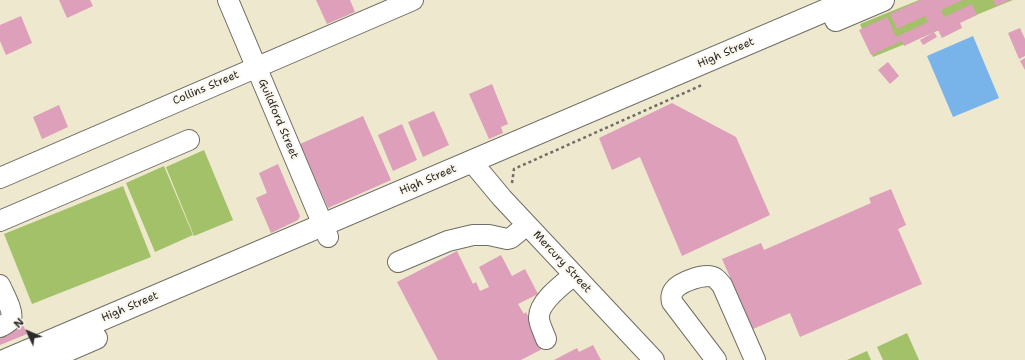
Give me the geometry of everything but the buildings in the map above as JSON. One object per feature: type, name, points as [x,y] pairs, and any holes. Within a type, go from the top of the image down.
[{"type":"main road","name":"High Street","points":[[6,360],[325,231],[476,168],[850,0]]},
{"type":"main road","name":"High Street","points":[[829,10],[883,0]]},
{"type":"main road","name":"High Street","points":[[45,360],[325,231]]},
{"type":"street","name":"Guildford Street","points":[[228,0],[325,231]]},
{"type":"street","name":"Collins Street","points":[[0,178],[413,0]]},
{"type":"street","points":[[0,221],[189,140]]},
{"type":"street","name":"Mercury Street","points":[[476,168],[654,360]]},
{"type":"street","points":[[398,262],[448,241],[473,235],[489,235],[507,239],[511,238],[528,225]]},
{"type":"street","points":[[546,339],[539,318],[541,308],[544,302],[574,275]]},
{"type":"street","points":[[716,360],[672,302],[671,296],[673,291],[679,286],[698,277],[706,276],[715,278],[722,285],[751,359]]},
{"type":"street","points":[[0,285],[11,311],[11,319],[8,323],[0,327]]},
{"type":"path","points":[[512,184],[514,170],[708,82]]},
{"type":"green space","points":[[919,0],[1013,0],[873,57],[860,24]]},
{"type":"green space","points":[[204,150],[233,220],[194,236],[166,167]]},
{"type":"green space","points":[[164,166],[193,235],[155,252],[126,183]]},
{"type":"green space","points":[[123,186],[151,257],[32,304],[4,234]]},
{"type":"green space","points":[[907,333],[919,360],[883,360],[877,347]]},
{"type":"green space","points":[[867,351],[871,360],[847,360]]},
{"type":"water","points":[[973,36],[999,98],[953,117],[927,56]]}]
